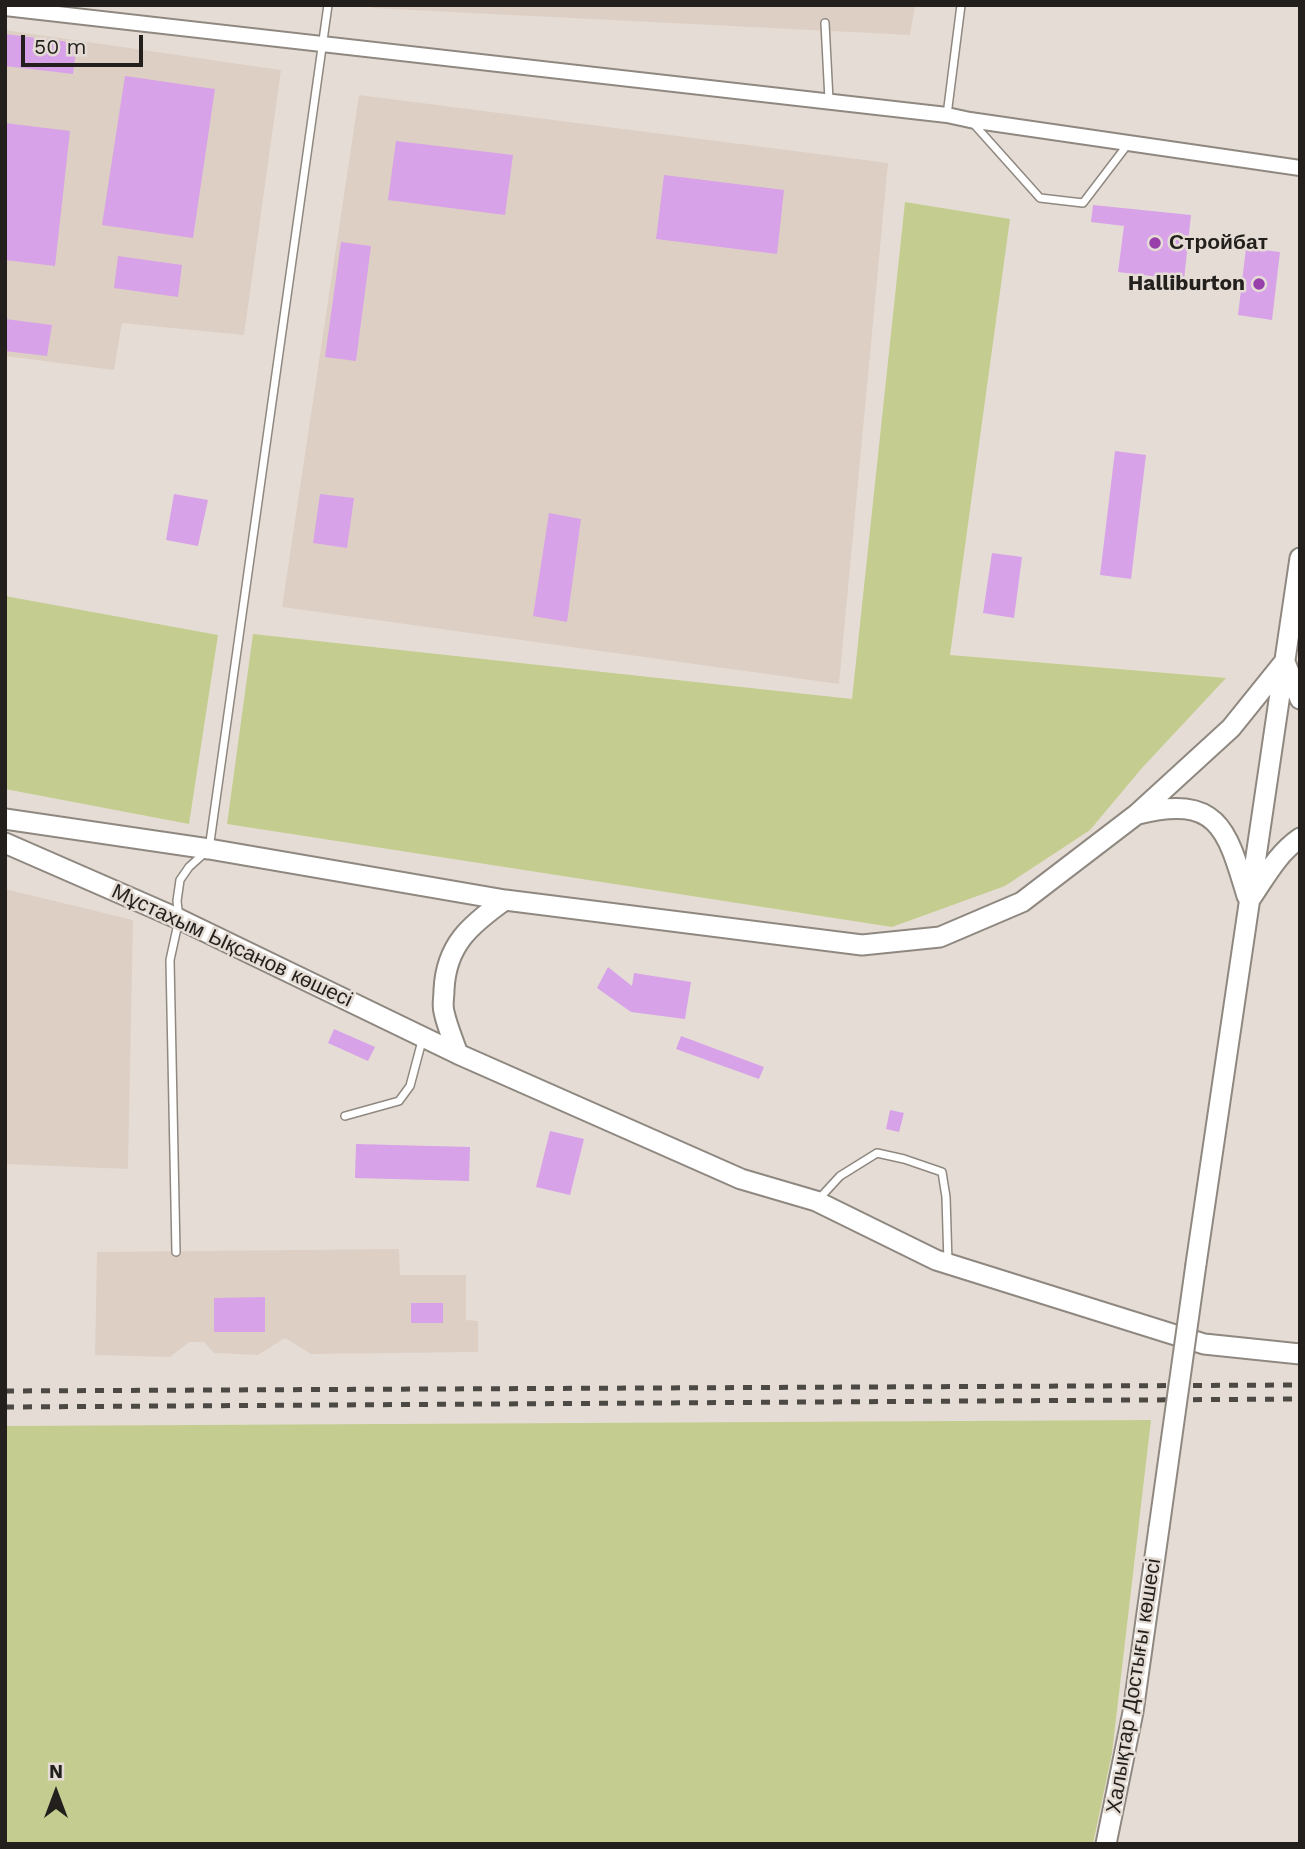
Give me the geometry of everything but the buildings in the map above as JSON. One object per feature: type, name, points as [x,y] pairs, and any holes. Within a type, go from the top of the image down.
[{"type":"main road","name":"Халықтар Достығы көшесі","points":[[1106,1844],[1138,1687],[1196,1264],[1300,558]]},
{"type":"main road","points":[[5,818],[209,849],[505,900],[862,945],[940,937],[1022,902],[1137,814],[1231,728],[1285,662],[1300,699]]},
{"type":"main road","points":[[1137,814],[1182,807],[1211,818],[1234,851],[1249,901]]},
{"type":"main road","points":[[1249,901],[1278,859],[1300,838]]},
{"type":"main road","name":"Мұстахым Ықсанов көшесі","points":[[5,843],[179,919],[458,1054],[741,1179],[816,1201],[936,1260],[1204,1344],[1300,1354]]},
{"type":"main road","points":[[458,1054],[443,1009],[445,973],[460,939],[479,918],[505,900]]},
{"type":"street","points":[[5,8],[829,100],[1300,168]]},
{"type":"lane","points":[[176,1252],[170,960],[179,919],[177,901],[180,880],[189,867],[209,849],[328,5]]},
{"type":"lane","points":[[947,115],[961,5]]},
{"type":"lane","points":[[825,23],[829,100]]},
{"type":"lane","points":[[970,120],[1040,198],[1083,203],[1128,144]]},
{"type":"lane","points":[[345,1116],[399,1101],[410,1086],[423,1037]]},
{"type":"lane","points":[[816,1201],[840,1176],[877,1153],[942,1172],[946,1197],[948,1264]]},
{"type":"shaded area","points":[[373,5],[915,5],[910,35],[372,8]]},
{"type":"shaded area","points":[[5,30],[281,70],[244,335],[122,323],[114,370],[5,356]]},
{"type":"shaded area","points":[[359,95],[888,163],[839,684],[282,607]]},
{"type":"shaded area","points":[[5,889],[133,920],[128,1169],[5,1164]]},
{"type":"shaded area","points":[[399,1249],[400,1275],[466,1275],[466,1320],[478,1321],[478,1352],[311,1354],[285,1338],[258,1355],[214,1353],[204,1342],[189,1342],[170,1357],[95,1355],[97,1252]]},
{"type":"green space","points":[[905,202],[1010,219],[950,655],[1226,678],[1142,768],[1090,830],[1005,886],[892,927],[227,824],[253,634],[852,699]]},
{"type":"green space","points":[[5,596],[218,635],[189,824],[5,789]]},
{"type":"green space","points":[[1151,1420],[1112,1753],[1093,1844],[5,1844],[5,1426]]},
{"type":"railway","points":[[5,1391],[1300,1385]]},
{"type":"railway","points":[[5,1407],[1300,1399]]},
{"type":"place","name":"Стройбат","points":[[1155,243]]},
{"type":"place","name":"Halliburton","points":[[1259,284]]}]
